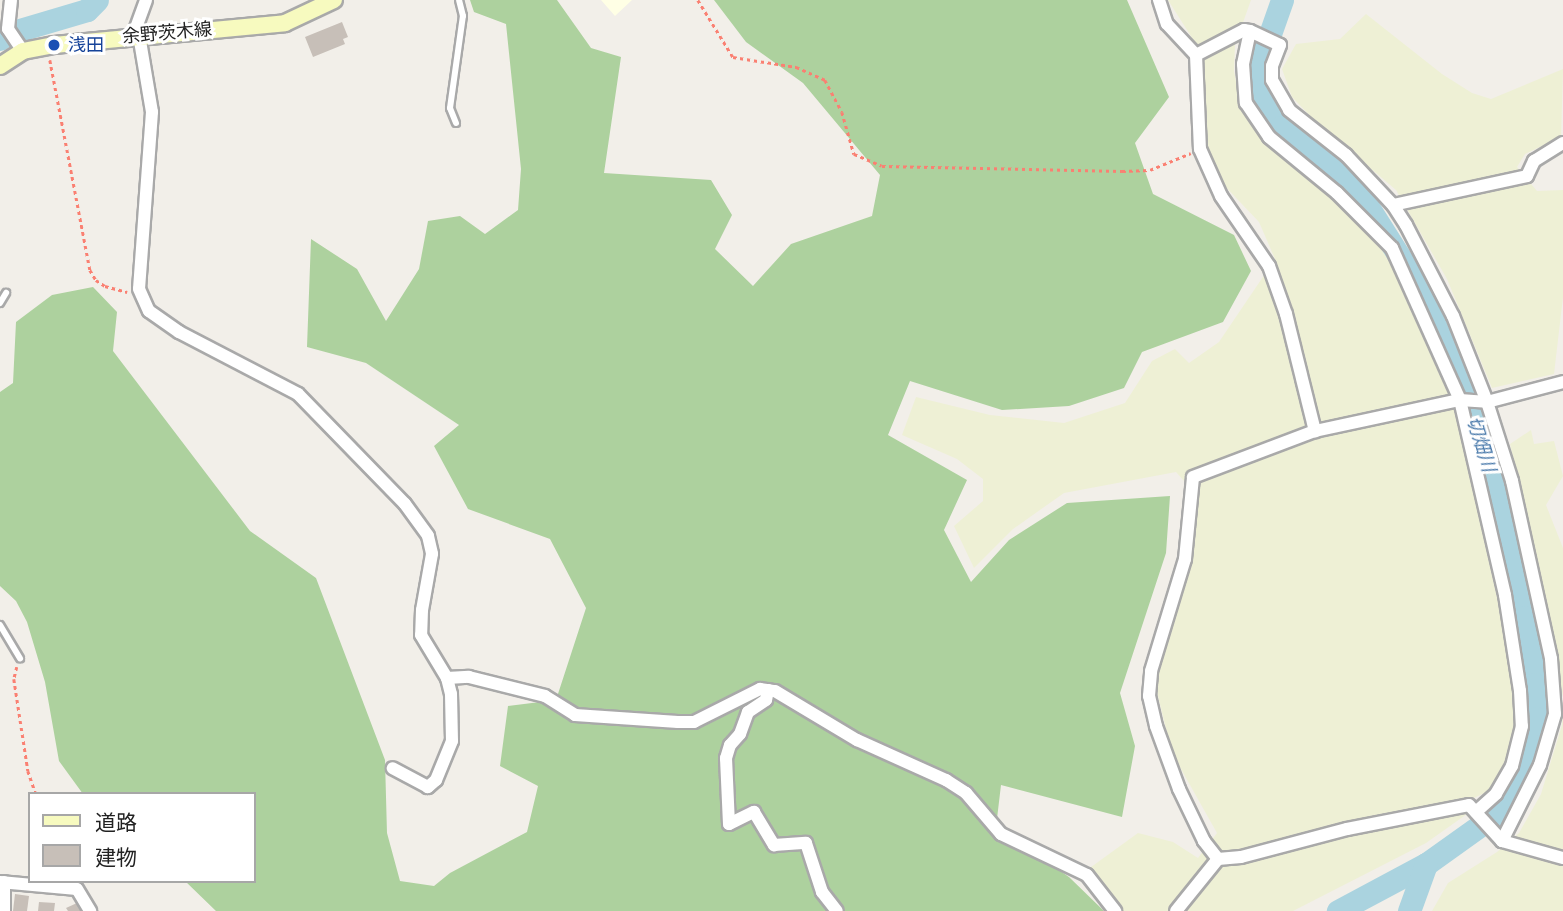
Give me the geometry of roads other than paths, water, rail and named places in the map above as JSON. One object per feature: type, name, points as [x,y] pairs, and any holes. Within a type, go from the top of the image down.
[{"type":"main road","name":"余野茨木線","points":[[0,66],[23,51],[47,46],[285,23],[334,0]]},
{"type":"street","points":[[11,0],[8,29],[23,51]]},
{"type":"street","points":[[146,0],[136,36],[152,113],[147,150],[141,293],[149,311],[163,322],[298,394],[405,504],[428,536],[432,554],[422,610],[421,635],[447,678],[451,694],[452,741],[436,780],[428,787],[418,784],[393,768]]},
{"type":"street","points":[[1159,0],[1167,24],[1196,54],[1200,149],[1221,196],[1269,266],[1286,314],[1315,431]]},
{"type":"street","points":[[1196,54],[1244,30],[1280,45],[1272,66],[1272,80],[1289,110],[1346,155],[1393,205],[1453,316],[1487,402],[1512,481],[1535,576],[1559,714],[1540,765],[1502,841]]},
{"type":"street","points":[[1250,31],[1243,64],[1246,103],[1269,137],[1338,193],[1392,248],[1460,400],[1505,595],[1520,691],[1522,726],[1512,766],[1496,794],[1476,812]]},
{"type":"street","points":[[1393,205],[1527,176],[1534,162],[1563,143]]},
{"type":"street","points":[[1218,859],[1204,841],[1179,789],[1156,726],[1149,696],[1151,671],[1185,559],[1193,477],[1315,431],[1460,400],[1487,402],[1563,382]]},
{"type":"street","points":[[447,678],[469,677],[545,696],[575,715],[678,722],[694,722],[760,689],[775,691],[857,740],[946,780],[966,793],[1000,834],[1087,874],[1115,911]]},
{"type":"street","points":[[768,690],[766,700],[748,712],[740,734],[730,745],[726,758],[729,824],[754,812],[774,845],[806,843],[822,892],[837,911]]},
{"type":"street","points":[[1176,911],[1218,859],[1241,857],[1347,829],[1469,805],[1502,841],[1563,858]]},
{"type":"street","points":[[4,911],[2,882],[77,889],[90,911]]},
{"type":"lane","points":[[456,123],[450,108],[463,16],[459,0]]},
{"type":"lane","points":[[0,303],[6,293]]},
{"type":"lane","points":[[0,625],[20,658]]},
{"type":"waterway","points":[[0,39],[6,34],[87,10],[97,0]]},
{"type":"waterway","name":"切畑川","points":[[1282,0],[1257,71],[1260,91],[1281,127],[1342,176],[1365,202],[1420,289],[1472,414],[1498,504],[1525,617],[1535,684],[1536,718],[1530,744],[1503,804],[1492,817],[1426,864],[1338,911]]},
{"type":"waterway","name":"切畑川","points":[[1409,911],[1426,864]]},
{"type":"place","name":"浅田","points":[[54,45]]}]
